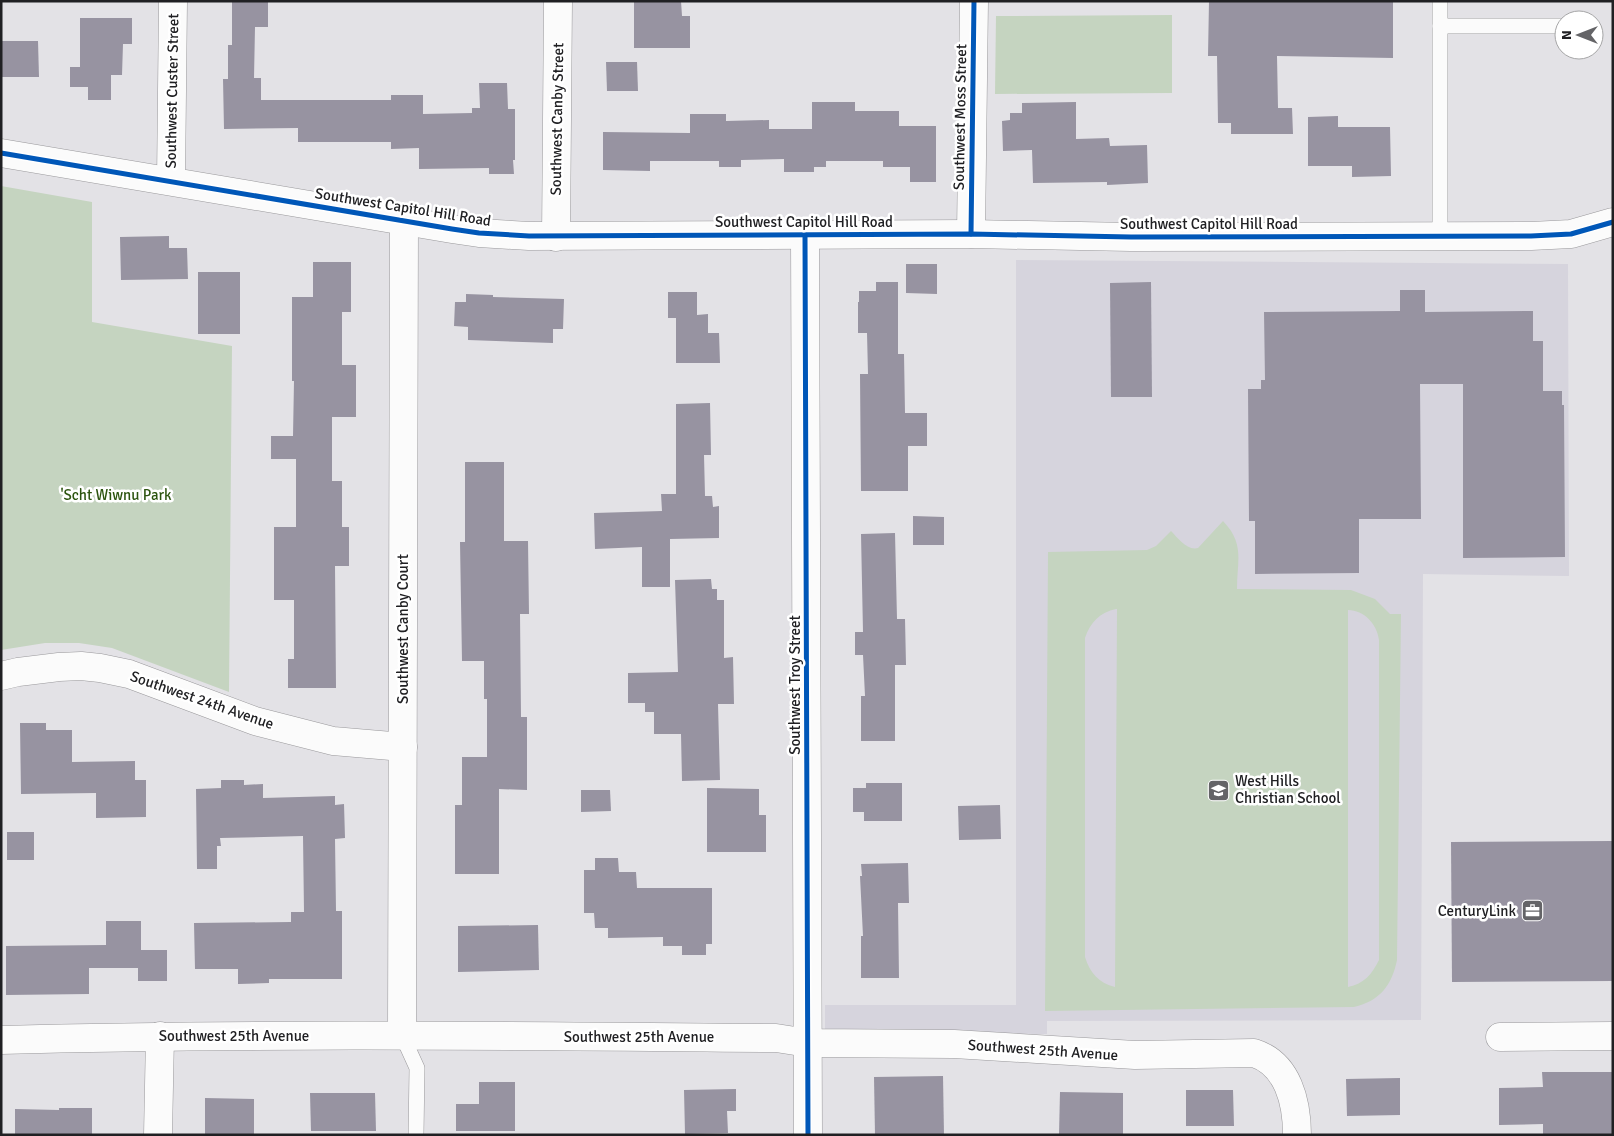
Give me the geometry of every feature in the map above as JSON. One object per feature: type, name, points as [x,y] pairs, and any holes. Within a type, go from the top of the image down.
[{"type":"street","name":"Southwest Custer Street","points":[[171,181],[173,1]]},
{"type":"street","name":"Southwest Canby Street","points":[[556,236],[558,1]]},
{"type":"street","name":"Southwest Moss Street","points":[[971,234],[974,1]]},
{"type":"street","name":"Southwest Capitol Hill Road","points":[[1,154],[478,233],[556,236],[971,234],[1131,237],[1557,235],[1572,234],[1613,222]]},
{"type":"street","name":"Southwest Canby Court","points":[[402,1035],[404,222]]},
{"type":"street","name":"Southwest Troy Street","points":[[805,235],[808,1135]]},
{"type":"street","name":"Southwest 24th Avenue","points":[[1,676],[60,667],[100,668],[129,674],[255,721],[333,740],[403,747]]},
{"type":"street","name":"Southwest 25th Avenue","points":[[1,1040],[160,1036],[402,1035],[776,1038],[808,1043],[954,1044],[1135,1056],[1254,1053],[1264,1056],[1273,1063],[1289,1088],[1295,1103],[1297,1135]]},
{"type":"street","points":[[158,1135],[160,1036]]},
{"type":"street","points":[[1500,1037],[1613,1036]]},
{"type":"lane","points":[[1440,1],[1440,236]]},
{"type":"lane","points":[[1440,26],[1554,26]]},
{"type":"lane","points":[[402,1035],[417,1068],[416,1135]]},
{"type":"shaded area","name":"West Hills Christian School","points":[[1016,260],[1568,264],[1569,576],[1423,574],[1421,1020],[1047,1021],[1047,1034],[825,1033],[825,1005],[1016,1005]]},
{"type":"green space","points":[[1172,15],[1172,93],[995,94],[996,16]]},
{"type":"green space","name":"'Scht Wiwnu Park","points":[[1,186],[92,202],[92,322],[232,346],[229,692],[112,648],[79,643],[45,643],[1,650]]},
{"type":"green space","points":[[1223,521],[1230,529],[1237,545],[1237,589],[1351,590],[1375,599],[1390,614],[1401,614],[1397,960],[1395,969],[1388,984],[1378,996],[1371,1001],[1354,1007],[1045,1011],[1048,552],[1147,550],[1156,546],[1171,531],[1186,546],[1198,548]],"holes":[[[1117,609],[1115,987],[1100,980],[1090,968],[1085,957],[1085,638],[1096,619],[1110,610]],[[1348,610],[1359,612],[1369,619],[1376,629],[1379,640],[1379,960],[1367,978],[1354,986],[1348,987]]]},
{"type":"building","points":[[232,1],[268,1],[268,27],[255,27],[254,78],[261,78],[261,100],[391,100],[391,95],[423,95],[423,114],[472,113],[472,108],[480,108],[479,83],[507,83],[508,109],[515,109],[514,174],[489,174],[489,168],[419,169],[419,148],[391,149],[391,142],[298,142],[298,128],[224,129],[223,79],[228,79],[228,45],[232,45]]},
{"type":"building","points":[[634,1],[681,1],[682,16],[690,16],[690,48],[634,48]]},
{"type":"building","points":[[1209,1],[1393,1],[1393,58],[1277,56],[1278,108],[1292,108],[1293,134],[1231,134],[1231,123],[1218,123],[1217,56],[1208,56]]},
{"type":"building","points":[[80,18],[132,18],[132,44],[123,44],[122,75],[111,75],[111,100],[88,100],[88,87],[70,87],[70,67],[80,67]]},
{"type":"building","points":[[1,41],[38,41],[39,77],[1,77]]},
{"type":"building","points":[[606,62],[637,62],[638,91],[607,91]]},
{"type":"building","points":[[812,102],[855,102],[855,111],[899,111],[899,126],[936,126],[936,182],[910,182],[910,167],[883,167],[883,161],[826,161],[826,167],[814,167],[814,172],[784,172],[784,159],[741,160],[741,167],[719,167],[719,161],[650,161],[650,171],[603,170],[603,132],[690,133],[690,114],[726,114],[726,121],[769,120],[769,129],[812,129]]},
{"type":"building","points":[[1076,102],[1076,139],[1109,138],[1110,146],[1147,145],[1148,183],[1107,185],[1107,182],[1033,183],[1032,150],[1003,151],[1002,121],[1010,120],[1010,113],[1022,113],[1022,103]]},
{"type":"building","points":[[1338,116],[1338,127],[1390,127],[1391,176],[1352,177],[1352,166],[1308,166],[1308,117]]},
{"type":"building","points":[[169,236],[169,248],[187,248],[188,279],[121,280],[120,237]]},
{"type":"building","points":[[313,262],[351,262],[351,312],[342,312],[342,365],[356,365],[356,417],[332,417],[332,481],[342,481],[342,527],[349,527],[349,566],[335,566],[336,688],[288,688],[288,659],[294,659],[294,600],[274,600],[274,527],[296,527],[296,459],[271,459],[271,436],[293,436],[292,297],[313,297]]},
{"type":"building","points":[[906,264],[937,264],[937,294],[906,293]]},
{"type":"building","points":[[198,272],[240,272],[240,334],[198,334]]},
{"type":"building","points":[[876,282],[898,282],[898,354],[904,354],[905,413],[927,413],[927,446],[908,446],[908,491],[861,491],[860,374],[868,374],[867,333],[858,333],[858,302],[859,291],[876,291]]},
{"type":"building","points":[[1151,282],[1152,397],[1111,397],[1110,283]]},
{"type":"building","points":[[1400,290],[1425,290],[1425,312],[1533,311],[1533,341],[1543,341],[1543,391],[1562,391],[1562,405],[1564,405],[1565,557],[1463,558],[1463,384],[1420,384],[1421,519],[1359,519],[1359,573],[1255,574],[1255,521],[1249,521],[1248,389],[1261,389],[1261,380],[1265,380],[1264,312],[1400,311]]},
{"type":"building","points":[[668,292],[697,292],[697,315],[708,314],[708,333],[719,333],[720,363],[676,363],[676,318],[668,318]]},
{"type":"building","points":[[466,294],[493,295],[493,297],[564,299],[563,329],[553,329],[553,343],[468,340],[468,327],[454,326],[455,302],[466,302]]},
{"type":"building","points":[[710,403],[711,455],[704,455],[705,496],[712,496],[713,507],[719,506],[719,538],[670,539],[670,587],[642,587],[642,547],[595,549],[594,513],[662,511],[661,494],[676,494],[676,404]]},
{"type":"building","points":[[465,462],[504,462],[504,541],[528,541],[529,614],[520,614],[521,717],[527,717],[527,790],[499,789],[499,874],[455,874],[455,805],[462,805],[462,757],[487,757],[487,699],[484,699],[484,661],[462,661],[460,542],[465,542]]},
{"type":"building","points":[[913,516],[944,517],[944,545],[913,545]]},
{"type":"building","points":[[895,533],[897,619],[905,619],[906,665],[895,665],[895,741],[861,741],[861,696],[865,696],[863,655],[855,655],[855,632],[863,632],[861,534]]},
{"type":"building","points":[[711,579],[712,589],[717,589],[717,600],[724,600],[724,658],[733,657],[734,704],[718,704],[720,780],[682,781],[681,734],[654,734],[654,712],[645,712],[645,703],[628,703],[628,673],[678,672],[675,580]]},
{"type":"building","points":[[20,723],[46,723],[46,730],[72,730],[72,762],[135,761],[135,780],[146,780],[146,817],[96,818],[96,793],[21,794]]},
{"type":"building","points":[[221,780],[244,780],[244,785],[263,784],[263,798],[335,796],[335,805],[344,804],[345,838],[335,839],[336,911],[342,911],[342,979],[269,979],[269,983],[238,984],[238,969],[195,969],[194,923],[291,922],[291,912],[304,912],[303,836],[220,838],[221,846],[217,846],[217,869],[197,869],[196,789],[221,788]]},
{"type":"building","points":[[866,783],[902,783],[902,821],[864,821],[864,812],[853,812],[853,788],[866,788]]},
{"type":"building","points":[[707,788],[759,789],[759,815],[766,815],[766,852],[707,852]]},
{"type":"building","points":[[581,790],[610,790],[611,811],[581,812]]},
{"type":"building","points":[[1000,805],[1001,839],[959,840],[958,806]]},
{"type":"building","points":[[7,832],[34,832],[34,860],[7,860]]},
{"type":"building","name":"CenturyLink","points":[[1613,841],[1613,981],[1452,982],[1451,842]]},
{"type":"building","points":[[595,858],[618,858],[619,872],[636,872],[637,888],[712,888],[712,944],[706,944],[706,955],[682,955],[682,946],[663,946],[663,937],[608,938],[608,928],[595,928],[594,913],[584,913],[584,870],[595,870]]},
{"type":"building","points":[[908,863],[909,903],[898,903],[899,978],[861,978],[861,936],[863,936],[861,864]]},
{"type":"building","points":[[106,921],[141,921],[141,950],[167,950],[167,981],[138,981],[138,968],[89,968],[89,994],[6,995],[6,946],[106,945]]},
{"type":"building","points":[[538,925],[539,970],[458,972],[458,926]]},
{"type":"building","points":[[1542,1072],[1613,1072],[1613,1135],[1543,1135],[1543,1124],[1499,1125],[1499,1088],[1543,1087]]},
{"type":"building","points":[[943,1076],[944,1135],[875,1135],[874,1077]]},
{"type":"building","points":[[1400,1078],[1400,1115],[1347,1116],[1346,1079]]},
{"type":"building","points":[[479,1082],[515,1082],[515,1131],[456,1131],[456,1104],[479,1104]]},
{"type":"building","points":[[736,1089],[736,1111],[727,1111],[728,1133],[685,1134],[684,1090]]},
{"type":"building","points":[[1186,1090],[1233,1090],[1234,1126],[1186,1126]]},
{"type":"building","points":[[1060,1092],[1123,1093],[1123,1135],[1059,1135]]},
{"type":"building","points":[[310,1093],[375,1093],[376,1131],[311,1131]]},
{"type":"building","points":[[205,1098],[254,1099],[254,1135],[205,1135]]},
{"type":"building","points":[[59,1108],[92,1108],[92,1135],[15,1135],[15,1109],[59,1110]]},
{"type":"cycle path","points":[[971,234],[974,1]]},
{"type":"cycle path","points":[[1,153],[452,229],[479,233],[529,236],[971,234],[1131,237],[1531,236],[1571,234],[1613,222]]},
{"type":"cycle path","points":[[805,235],[808,1135]]},
{"type":"place","name":"West Hills Christian School","points":[[1219,790]]},
{"type":"place","name":"CenturyLink","points":[[1532,911]]}]
